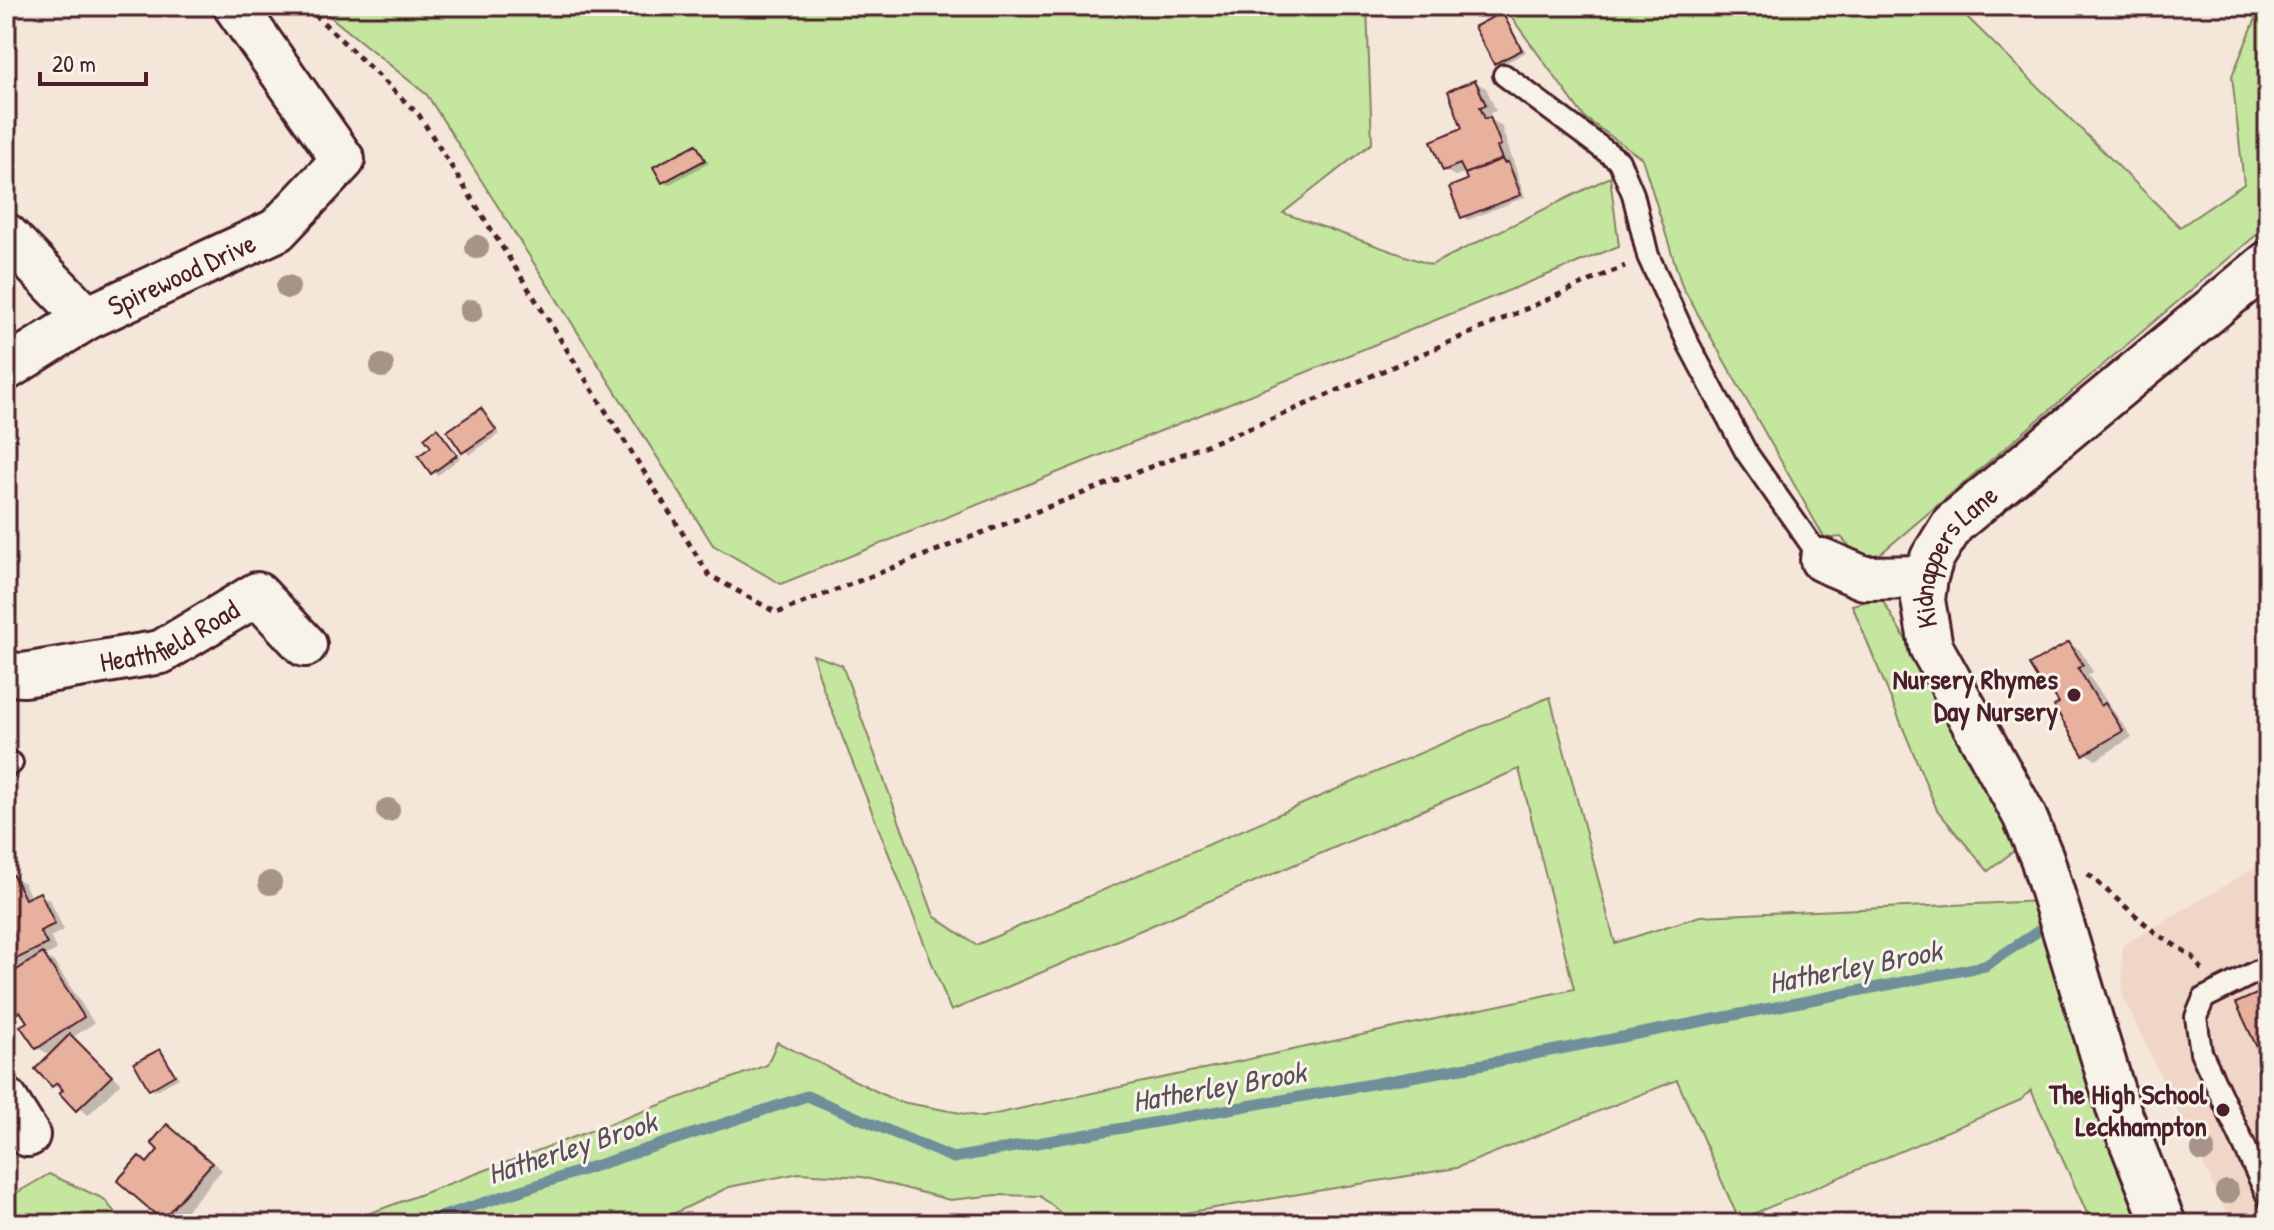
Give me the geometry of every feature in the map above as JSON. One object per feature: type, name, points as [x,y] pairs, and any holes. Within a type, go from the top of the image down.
[{"type":"street","name":"Spirewood Drive","points":[[6,369],[87,318],[277,230],[343,160],[235,6]]},
{"type":"street","points":[[6,235],[87,318]]},
{"type":"street","name":"Kidnappers Lane","points":[[2164,1224],[2119,1111],[2042,858],[2024,815],[1931,647],[1923,600],[1932,558],[1953,524],[2268,263]]},
{"type":"street","points":[[1822,560],[1864,578],[1926,577]]},
{"type":"street","name":"Heathfield Road","points":[[6,674],[24,675],[161,652],[257,594],[305,645]]},
{"type":"street","points":[[6,1100],[28,1135]]},
{"type":"lane","points":[[1504,75],[1619,161],[1633,194],[1648,256],[1746,452],[1822,560]]},
{"type":"lane","points":[[2268,966],[2204,998],[2196,1017],[2201,1052],[2268,1197]]},
{"type":"path","points":[[306,6],[419,115],[709,575],[777,613],[1265,422],[1648,256]]},
{"type":"path","points":[[2093,875],[2157,934],[2192,956],[2216,991]]},
{"type":"shaded area","name":"The High School Leckhampton","points":[[2268,860],[2268,1224],[2232,1224],[2123,997],[2122,946]]},
{"type":"green space","points":[[317,6],[1367,6],[1372,143],[1283,213],[1431,265],[1610,177],[1619,246],[781,584],[713,545],[427,95]]},
{"type":"green space","points":[[1503,6],[1956,6],[2180,227],[2244,184],[2232,76],[2261,6],[2268,6],[2268,225],[1867,565],[1841,537],[1825,539],[1682,286],[1642,158],[1585,118]]},
{"type":"green space","points":[[1881,598],[1942,701],[2019,847],[1988,871],[1937,810],[1852,605]]},
{"type":"green space","points":[[813,655],[842,665],[934,916],[976,945],[1550,697],[1615,943],[1700,916],[2043,901],[2152,1224],[2092,1224],[2031,1090],[2021,1100],[1739,1220],[1677,1080],[1456,1168],[1118,1224],[1072,1222],[1040,1196],[997,1195],[950,1200],[862,1177],[799,1173],[729,1187],[652,1224],[341,1224],[767,1065],[777,1042],[896,1101],[982,1117],[1574,989],[1519,769],[951,1011],[823,688]]},
{"type":"green space","points":[[49,1174],[104,1199],[124,1224],[6,1224],[6,1199]]},
{"type":"building","points":[[1502,12],[1522,50],[1494,64],[1474,27]]},
{"type":"building","points":[[1475,80],[1486,105],[1480,107],[1485,119],[1490,117],[1501,145],[1497,147],[1502,159],[1465,174],[1460,164],[1443,171],[1431,141],[1462,128],[1448,91]]},
{"type":"building","points":[[696,144],[705,160],[662,183],[653,167]]},
{"type":"building","points":[[1502,159],[1504,163],[1508,162],[1521,195],[1461,218],[1449,187],[1467,180],[1465,174]]},
{"type":"building","points":[[481,408],[496,430],[462,453],[447,431]]},
{"type":"building","points":[[2268,411],[2268,447],[2265,447],[2262,412]]},
{"type":"building","points":[[437,428],[457,455],[431,474],[418,456],[431,447],[424,438]]},
{"type":"building","name":"Nursery Rhymes Day Nursery","points":[[2069,642],[2083,665],[2078,668],[2101,706],[2105,703],[2123,731],[2083,755],[2054,706],[2059,703],[2048,685],[2043,688],[2029,665]]},
{"type":"building","points":[[13,875],[25,899],[40,892],[55,924],[40,931],[47,944],[6,964],[6,878]]},
{"type":"building","points":[[43,953],[84,1017],[36,1049],[20,1026],[27,1022],[20,1011],[16,1014],[6,999],[6,977]]},
{"type":"building","points":[[2268,989],[2268,1071],[2236,1003]]},
{"type":"building","points":[[70,1034],[112,1076],[76,1111],[59,1093],[63,1090],[57,1083],[52,1087],[35,1069]]},
{"type":"building","points":[[160,1049],[175,1075],[149,1090],[134,1063]]},
{"type":"building","points":[[167,1124],[212,1163],[162,1220],[117,1181],[139,1156],[147,1163],[158,1150],[151,1143]]},
{"type":"waterway","name":"Hatherley Brook","points":[[419,1224],[807,1096],[953,1158],[1479,1065],[1985,966],[2040,930]]},
{"type":"place","name":"Nursery Rhymes Day Nursery","points":[[2074,695]]},
{"type":"place","name":"The High School Leckhampton","points":[[2223,1110]]}]
